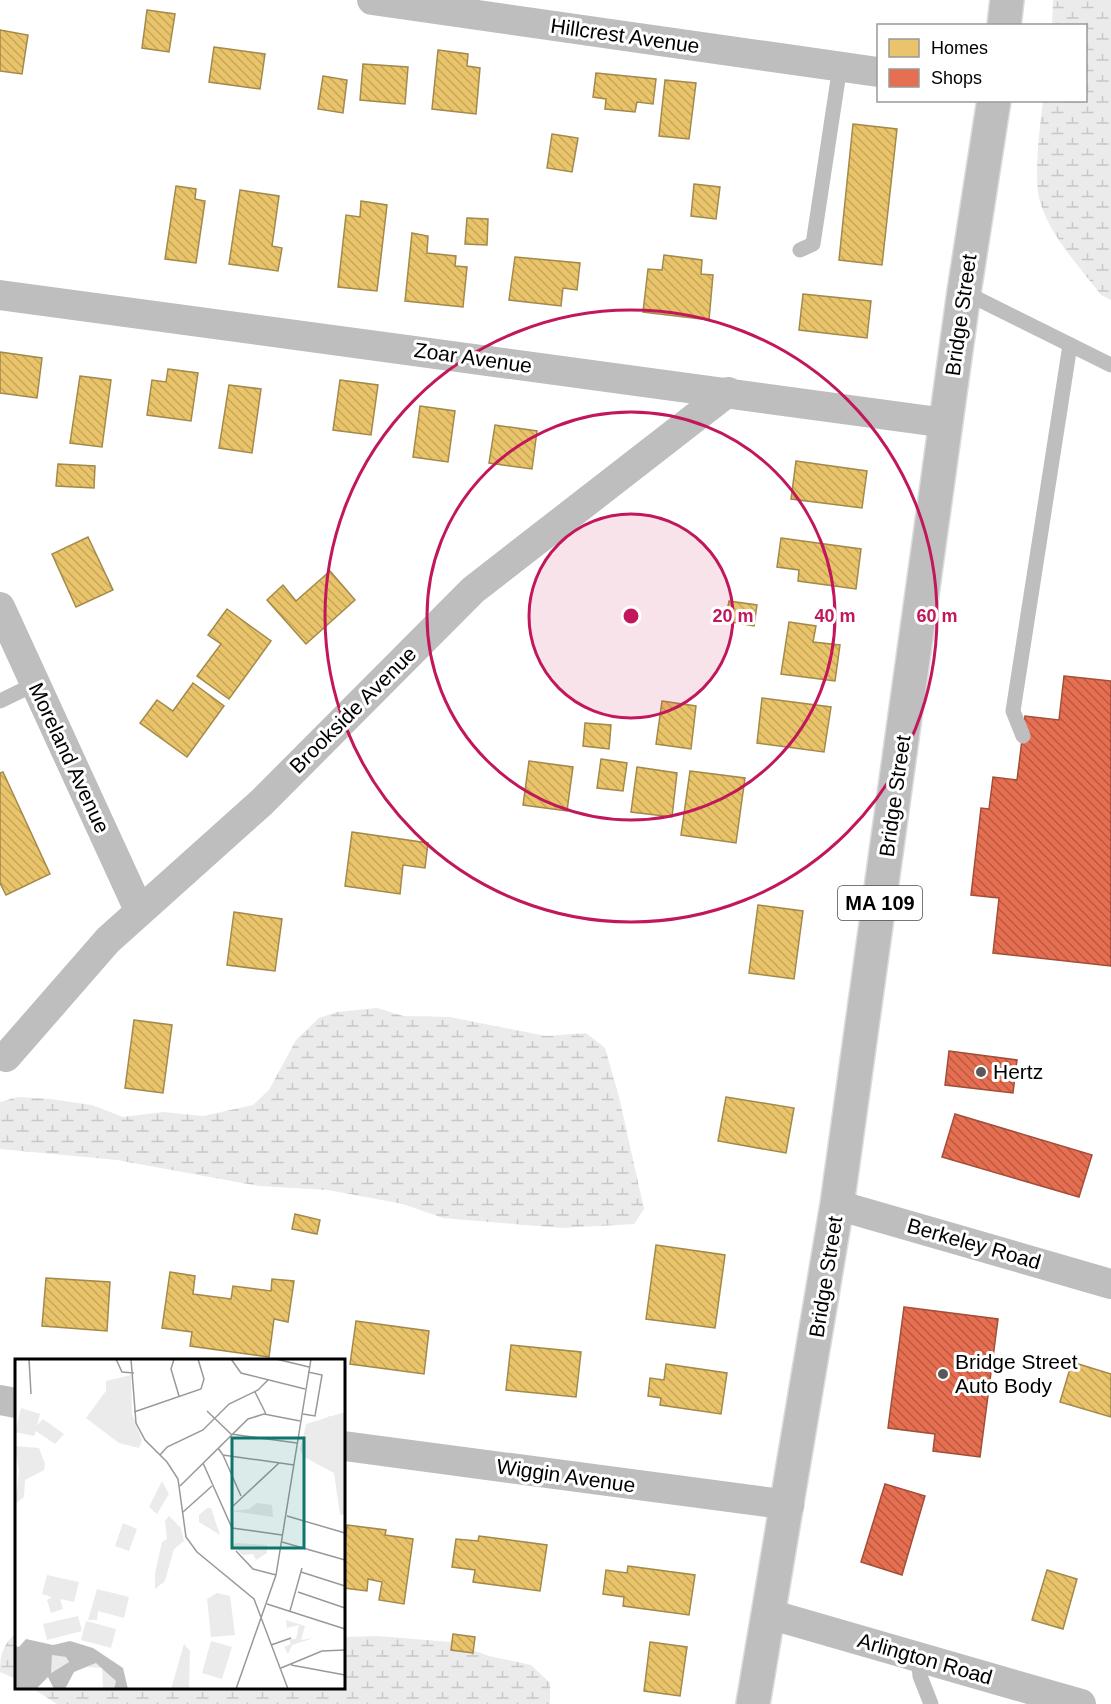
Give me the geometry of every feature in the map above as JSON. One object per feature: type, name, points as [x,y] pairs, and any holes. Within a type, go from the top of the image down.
[{"type":"main road","points":[[1004,24],[1007,0]]},
{"type":"main road","name":"Bridge Street","points":[[753,1704],[789,1505],[837,1205],[964,292],[994,102]]},
{"type":"street","name":"Hillcrest Avenue","points":[[372,0],[877,72]]},
{"type":"street","name":"Zoar Avenue","points":[[0,296],[946,423]]},
{"type":"street","name":"Brookside Avenue","points":[[6,1057],[108,940],[262,802],[473,591],[728,392]]},
{"type":"street","name":"Moreland Avenue","points":[[0,607],[139,910]]},
{"type":"street","name":"Berkeley Road","points":[[837,1205],[1111,1284]]},
{"type":"street","points":[[0,1400],[15,1403]]},
{"type":"street","name":"Wiggin Avenue","points":[[345,1446],[789,1505]]},
{"type":"street","name":"Arlington Road","points":[[769,1614],[1081,1704]]},
{"type":"lane","points":[[800,250],[813,244],[840,66]]},
{"type":"lane","points":[[964,292],[1111,365]]},
{"type":"lane","points":[[1023,736],[1013,711],[1070,345]]},
{"type":"lane","points":[[0,701],[35,684]]},
{"type":"lane","points":[[918,1657],[920,1676],[931,1704]]},
{"type":"green space","points":[[1053,0],[1111,0],[1111,300],[1101,295],[1065,249],[1049,224],[1039,198],[1037,163],[1043,102],[1087,102],[1087,24],[1052,24]]},
{"type":"green space","points":[[377,1008],[403,1016],[450,1017],[546,1036],[586,1033],[605,1048],[619,1097],[644,1209],[634,1224],[562,1228],[443,1218],[403,1204],[328,1190],[259,1186],[117,1160],[0,1149],[0,1102],[18,1097],[92,1105],[123,1117],[163,1112],[203,1116],[253,1105],[269,1090],[296,1040],[319,1018],[337,1012]]},
{"type":"green space","points":[[15,1634],[15,1679],[0,1672],[3,1650]]},
{"type":"green space","points":[[377,1636],[451,1642],[489,1656],[531,1665],[550,1683],[550,1704],[57,1704],[34,1689],[345,1689],[345,1637]]},
{"type":"building: Homes","points":[[147,10],[175,14],[169,52],[142,48]]},
{"type":"building: Homes","points":[[0,30],[28,35],[22,74],[0,71]]},
{"type":"building: Homes","points":[[214,47],[265,54],[260,89],[209,82]]},
{"type":"building: Homes","points":[[438,50],[468,54],[467,66],[480,68],[476,114],[432,109]]},
{"type":"building: Homes","points":[[363,64],[408,67],[405,104],[360,100]]},
{"type":"building: Homes","points":[[596,73],[656,79],[653,104],[637,102],[635,112],[605,109],[606,99],[593,97]]},
{"type":"building: Homes","points":[[323,76],[347,80],[343,113],[318,109]]},
{"type":"building: Homes","points":[[665,80],[696,83],[689,139],[659,136]]},
{"type":"building: Homes","points":[[853,124],[897,129],[882,265],[839,260]]},
{"type":"building: Homes","points":[[552,134],[578,138],[572,172],[547,168]]},
{"type":"building: Homes","points":[[694,184],[720,187],[716,219],[691,216]]},
{"type":"building: Homes","points":[[176,186],[196,189],[195,199],[205,201],[196,263],[165,259]]},
{"type":"building: Homes","points":[[240,190],[279,196],[272,246],[282,248],[278,271],[229,264]]},
{"type":"building: Homes","points":[[361,201],[387,205],[377,291],[338,287],[346,215],[360,217]]},
{"type":"building: Homes","points":[[467,218],[488,219],[487,245],[465,244]]},
{"type":"building: Homes","points":[[412,233],[428,236],[427,253],[456,256],[455,266],[467,267],[463,307],[405,301]]},
{"type":"building: Homes","points":[[664,255],[702,260],[701,274],[713,275],[709,320],[643,312],[648,269],[662,270]]},
{"type":"building: Homes","points":[[515,257],[580,263],[577,290],[563,288],[561,306],[509,300]]},
{"type":"building: Homes","points":[[803,294],[871,301],[867,338],[799,330]]},
{"type":"building: Homes","points":[[0,352],[42,358],[37,398],[0,393]]},
{"type":"building: Homes","points":[[168,369],[198,373],[191,421],[147,415],[152,380],[166,382]]},
{"type":"building: Homes","points":[[80,376],[111,380],[102,447],[70,443]]},
{"type":"building: Homes","points":[[340,380],[378,385],[371,435],[333,430]]},
{"type":"building: Homes","points":[[229,385],[261,389],[252,453],[219,448]]},
{"type":"building: Homes","points":[[420,406],[455,411],[448,462],[413,457]]},
{"type":"building: Homes","points":[[495,425],[537,431],[532,469],[489,463]]},
{"type":"building: Homes","points":[[796,461],[867,471],[862,508],[791,499]]},
{"type":"building: Homes","points":[[58,464],[95,466],[94,488],[56,486]]},
{"type":"building: Homes","points":[[88,537],[113,590],[76,607],[52,554]]},
{"type":"building: Homes","points":[[781,538],[861,549],[856,589],[798,581],[799,570],[777,567]]},
{"type":"building: Homes","points":[[330,571],[355,600],[306,644],[267,600],[283,585],[296,601]]},
{"type":"building: Homes","points":[[729,601],[757,605],[754,626],[725,621]]},
{"type":"building: Homes","points":[[227,609],[271,641],[229,699],[197,676],[221,644],[208,635]]},
{"type":"building: Homes","points":[[789,622],[816,626],[813,642],[840,645],[835,681],[781,674]]},
{"type":"building: Homes","points":[[193,683],[224,706],[187,757],[140,723],[157,700],[173,711]]},
{"type":"building: Homes","points":[[762,698],[831,707],[824,752],[757,743]]},
{"type":"building: Homes","points":[[662,701],[696,706],[691,749],[656,744]]},
{"type":"building: Homes","points":[[585,723],[611,725],[609,749],[583,746]]},
{"type":"building: Homes","points":[[601,759],[627,763],[623,791],[597,788]]},
{"type":"building: Homes","points":[[529,761],[573,767],[567,811],[523,805]]},
{"type":"building: Homes","points":[[637,767],[677,773],[672,817],[631,812]]},
{"type":"building: Homes","points":[[690,771],[745,778],[736,843],[681,835]]},
{"type":"building: Homes","points":[[3,772],[50,874],[6,895],[0,883],[0,773]]},
{"type":"building: Homes","points":[[352,832],[428,843],[425,868],[403,865],[400,894],[345,886]]},
{"type":"building: Homes","points":[[758,905],[803,911],[794,979],[749,973]]},
{"type":"building: Homes","points":[[234,912],[282,919],[275,971],[227,965]]},
{"type":"building: Homes","points":[[134,1020],[172,1025],[163,1093],[125,1088]]},
{"type":"building: Homes","points":[[726,1097],[794,1108],[786,1153],[718,1141]]},
{"type":"building: Homes","points":[[295,1214],[320,1220],[317,1234],[292,1229]]},
{"type":"building: Homes","points":[[656,1245],[725,1255],[715,1328],[646,1319]]},
{"type":"building: Homes","points":[[170,1272],[195,1276],[193,1294],[231,1299],[233,1286],[271,1291],[272,1279],[294,1281],[288,1322],[274,1319],[269,1357],[190,1346],[192,1332],[162,1328]]},
{"type":"building: Homes","points":[[46,1278],[110,1282],[107,1331],[42,1326]]},
{"type":"building: Homes","points":[[356,1321],[429,1331],[424,1374],[350,1364]]},
{"type":"building: Homes","points":[[511,1345],[581,1352],[576,1397],[506,1390]]},
{"type":"building: Homes","points":[[1072,1362],[1111,1374],[1111,1417],[1060,1402]]},
{"type":"building: Homes","points":[[666,1364],[727,1373],[721,1414],[660,1405],[661,1398],[648,1396],[650,1378],[664,1380]]},
{"type":"building: Homes","points":[[347,1525],[386,1530],[385,1535],[413,1539],[404,1604],[379,1600],[382,1582],[368,1579],[367,1591],[345,1588]]},
{"type":"building: Homes","points":[[479,1536],[547,1545],[540,1591],[473,1582],[475,1570],[452,1567],[456,1539],[478,1541]]},
{"type":"building: Homes","points":[[628,1566],[695,1575],[689,1615],[623,1606],[624,1597],[603,1594],[606,1570],[627,1573]]},
{"type":"building: Homes","points":[[1047,1570],[1077,1579],[1063,1629],[1032,1620]]},
{"type":"building: Homes","points":[[453,1634],[475,1637],[473,1653],[451,1650]]},
{"type":"building: Homes","points":[[650,1642],[687,1647],[680,1696],[644,1691]]},
{"type":"building: Shops","points":[[1064,676],[1111,681],[1111,966],[993,953],[999,898],[971,895],[981,808],[989,809],[993,777],[1017,780],[1025,716],[1059,720]]},
{"type":"building: Shops","name":"Hertz","points":[[949,1051],[1017,1060],[1013,1093],[945,1085]]},
{"type":"building: Shops","points":[[955,1114],[1092,1155],[1079,1197],[942,1157]]},
{"type":"building: Shops","name":"Bridge Street Auto Body","points":[[904,1307],[998,1319],[980,1457],[933,1451],[935,1434],[888,1428]]},
{"type":"building: Shops","points":[[885,1484],[925,1496],[902,1575],[861,1562]]},
{"type":"place","name":"Hertz","points":[[981,1072]]},
{"type":"place","name":"Bridge Street Auto Body","points":[[943,1374]]}]
